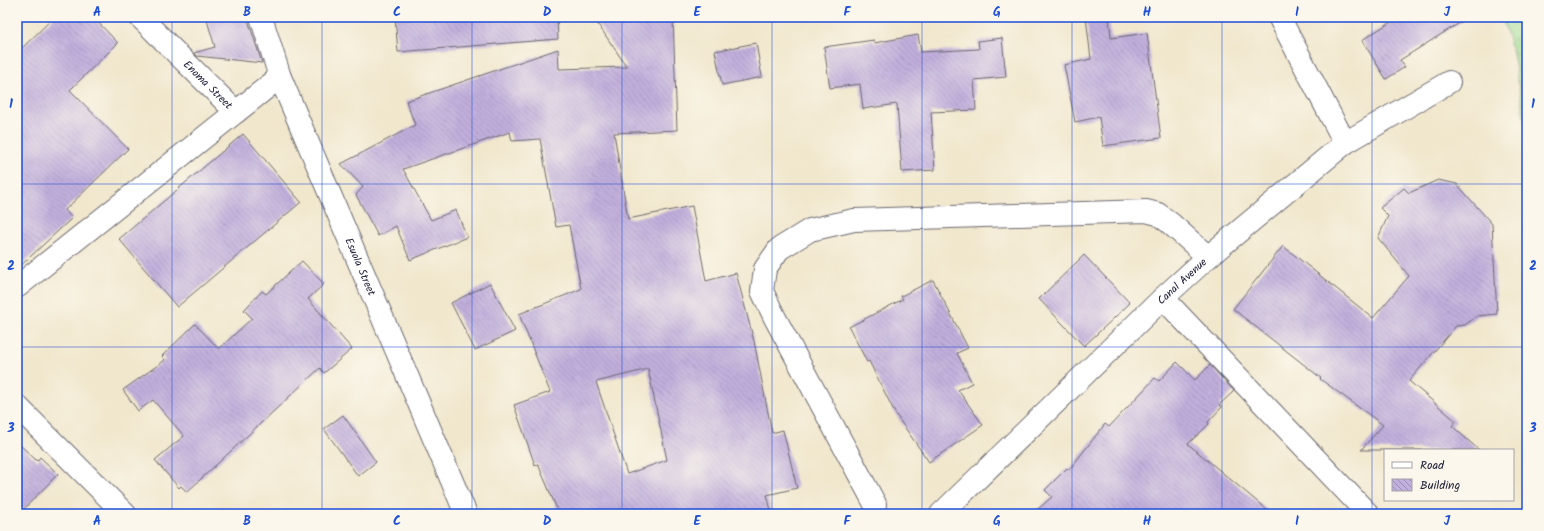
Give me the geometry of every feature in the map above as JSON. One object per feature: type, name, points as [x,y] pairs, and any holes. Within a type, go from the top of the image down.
[{"type":"street","name":"Enoma Street","points":[[140,17],[236,112],[280,77]]},
{"type":"street","name":"Esuola Street","points":[[261,17],[280,77],[466,514]]},
{"type":"street","points":[[1279,17],[1345,143]]},
{"type":"street","name":"Canal Avenue","points":[[941,514],[1163,298],[1208,257],[1345,143],[1449,82]]},
{"type":"street","points":[[17,287],[236,112]]},
{"type":"street","points":[[875,504],[762,291],[765,269],[779,249],[810,230],[854,220],[1146,211],[1158,214],[1208,257]]},
{"type":"street","points":[[1163,298],[1368,514]]},
{"type":"street","points":[[17,406],[126,514]]},
{"type":"green space","points":[[1502,17],[1527,17],[1527,135],[1513,53]]},
{"type":"building","points":[[54,17],[93,17],[118,43],[70,90],[128,149],[65,210],[72,218],[17,269],[17,53]]},
{"type":"building","points":[[206,17],[247,17],[262,63],[197,56],[194,53],[215,47]]},
{"type":"building","points":[[395,17],[557,17],[558,39],[398,52]]},
{"type":"building","points":[[593,17],[673,17],[677,130],[614,133],[628,219],[692,206],[706,281],[736,273],[754,341],[772,433],[783,430],[797,488],[767,495],[772,514],[559,514],[538,464],[535,465],[514,405],[550,392],[519,314],[581,289],[569,225],[556,227],[540,139],[512,141],[510,132],[403,169],[431,220],[456,210],[467,237],[410,260],[396,226],[378,236],[356,195],[363,187],[341,164],[415,125],[406,101],[558,49],[559,69],[627,67]],"holes":[[[648,369],[667,460],[627,474],[596,382]]]},
{"type":"building","points":[[1086,17],[1109,17],[1111,38],[1147,33],[1161,138],[1103,146],[1099,117],[1075,122],[1064,65],[1091,59]]},
{"type":"building","points":[[1399,17],[1469,17],[1400,60],[1405,67],[1386,79],[1362,40]]},
{"type":"building","points":[[918,35],[921,52],[979,49],[978,41],[1002,38],[1006,77],[974,80],[976,110],[931,112],[935,170],[902,172],[897,104],[863,109],[860,84],[830,88],[824,47],[874,40],[874,43]]},
{"type":"building","points":[[756,43],[762,77],[722,85],[715,51]]},
{"type":"building","points":[[243,134],[301,202],[177,307],[119,239]]},
{"type":"building","points":[[1438,180],[1457,184],[1492,224],[1497,314],[1477,316],[1465,325],[1456,326],[1409,381],[1456,421],[1452,426],[1478,449],[1361,450],[1383,425],[1320,379],[1321,378],[1233,309],[1283,246],[1373,318],[1409,276],[1378,238],[1388,216],[1380,208],[1404,188],[1409,193]]},
{"type":"building","points":[[1084,255],[1130,303],[1084,346],[1039,299]]},
{"type":"building","points":[[302,261],[324,284],[308,299],[352,349],[324,373],[320,368],[187,492],[181,486],[179,488],[155,460],[184,436],[153,400],[138,411],[123,390],[165,360],[162,356],[195,324],[219,349],[252,318],[244,310],[262,291],[266,294]]},
{"type":"building","points":[[933,280],[968,348],[957,353],[972,383],[958,390],[983,425],[929,462],[896,415],[869,361],[867,362],[849,327],[903,299],[901,296]]},
{"type":"building","points":[[490,283],[515,331],[475,350],[451,303]]},
{"type":"building","points":[[1177,362],[1195,380],[1210,365],[1234,391],[1219,405],[1222,407],[1208,422],[1209,424],[1188,444],[1272,514],[1032,514],[1052,497],[1045,490],[1067,468],[1069,470],[1105,424],[1109,427],[1155,378],[1159,381]]},
{"type":"building","points":[[343,415],[376,462],[358,476],[324,429]]},
{"type":"building","points":[[17,442],[37,461],[40,457],[58,474],[19,514],[17,514]]}]
